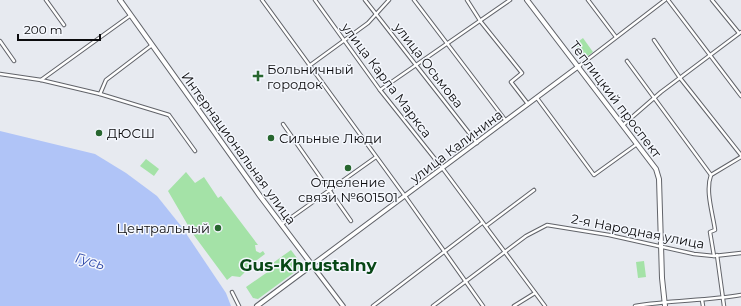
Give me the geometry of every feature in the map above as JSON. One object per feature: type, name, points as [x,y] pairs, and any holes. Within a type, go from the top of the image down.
[{"type":"main road","name":"Интернациональная улица","points":[[120,0],[312,265]]},
{"type":"main road","name":"Теплицкий проспект","points":[[527,0],[579,66],[656,169],[659,179],[660,245],[665,304]]},
{"type":"main road","name":"улица Калинина","points":[[257,306],[312,265]]},
{"type":"street","points":[[46,0],[64,25]]},
{"type":"street","points":[[262,0],[467,281],[483,306]]},
{"type":"street","name":"улица Карла Маркса","points":[[315,0],[380,90],[443,169],[545,306]]},
{"type":"street","name":"улица Осьмова","points":[[365,0],[414,66],[477,143]]},
{"type":"street","points":[[309,66],[368,23],[389,0]]},
{"type":"street","points":[[414,0],[506,121]]},
{"type":"street","points":[[467,0],[481,22],[522,73],[511,82],[528,104]]},
{"type":"street","points":[[380,90],[446,43],[481,22],[510,0]]},
{"type":"street","points":[[588,0],[616,37]]},
{"type":"street","points":[[667,0],[711,55],[741,96]]},
{"type":"street","name":"улица Калинина","points":[[312,265],[443,169],[667,0]]},
{"type":"street","points":[[623,125],[654,98],[740,33],[712,0]]},
{"type":"street","points":[[41,80],[131,15]]},
{"type":"street","points":[[0,40],[14,61]]},
{"type":"street","points":[[654,40],[680,78],[741,156],[711,175],[709,182],[715,230],[710,232],[724,306]]},
{"type":"street","points":[[100,94],[106,80],[152,45]]},
{"type":"street","points":[[627,61],[711,175]]},
{"type":"street","points":[[0,74],[41,80],[100,94],[169,115],[195,151]]},
{"type":"street","points":[[537,98],[594,175],[637,144]]},
{"type":"street","points":[[283,124],[351,221]]},
{"type":"street","points":[[282,224],[376,157]]},
{"type":"street","points":[[486,226],[534,190]]},
{"type":"street","points":[[373,306],[482,223]]},
{"type":"street","name":"2-я Народная улица","points":[[505,252],[535,230],[547,225],[555,225],[660,245],[694,254],[715,256],[741,253]]},
{"type":"street","points":[[433,306],[505,252]]},
{"type":"street","name":"Интернациональная улица","points":[[312,265],[343,306]]},
{"type":"street","points":[[232,292],[239,306]]},
{"type":"street","points":[[514,306],[535,293]]},
{"type":"street","points":[[634,306],[722,298],[741,294]]},
{"type":"street","points":[[702,300],[703,306]]},
{"type":"green space","points":[[583,38],[593,52],[585,58],[575,44]]},
{"type":"green space","points":[[146,159],[159,169],[154,176],[140,166]]},
{"type":"green space","name":"Центральный","points":[[186,172],[195,183],[204,177],[218,198],[221,196],[258,245],[255,245],[256,251],[260,253],[263,251],[265,254],[240,277],[232,276],[227,280],[193,234],[168,191]]},
{"type":"green space","points":[[291,250],[303,266],[258,299],[253,298],[246,287],[272,269],[270,265]]},
{"type":"green space","points":[[644,261],[646,277],[638,278],[636,262]]},
{"type":"water","name":"Гусь","points":[[0,131],[95,154],[126,173],[157,196],[181,226],[226,293],[231,306],[0,306]]},
{"type":"place","name":"Больничный городок","points":[[258,76]]},
{"type":"place","name":"ДЮСШ","points":[[99,133]]},
{"type":"place","name":"Сильные Люди","points":[[271,138]]},
{"type":"place","name":"Отделение связи №601501","points":[[348,168]]},
{"type":"place","name":"Центральный","points":[[218,228]]},
{"type":"district","name":"Gus-Khrustalny","points":[[308,265]]}]
